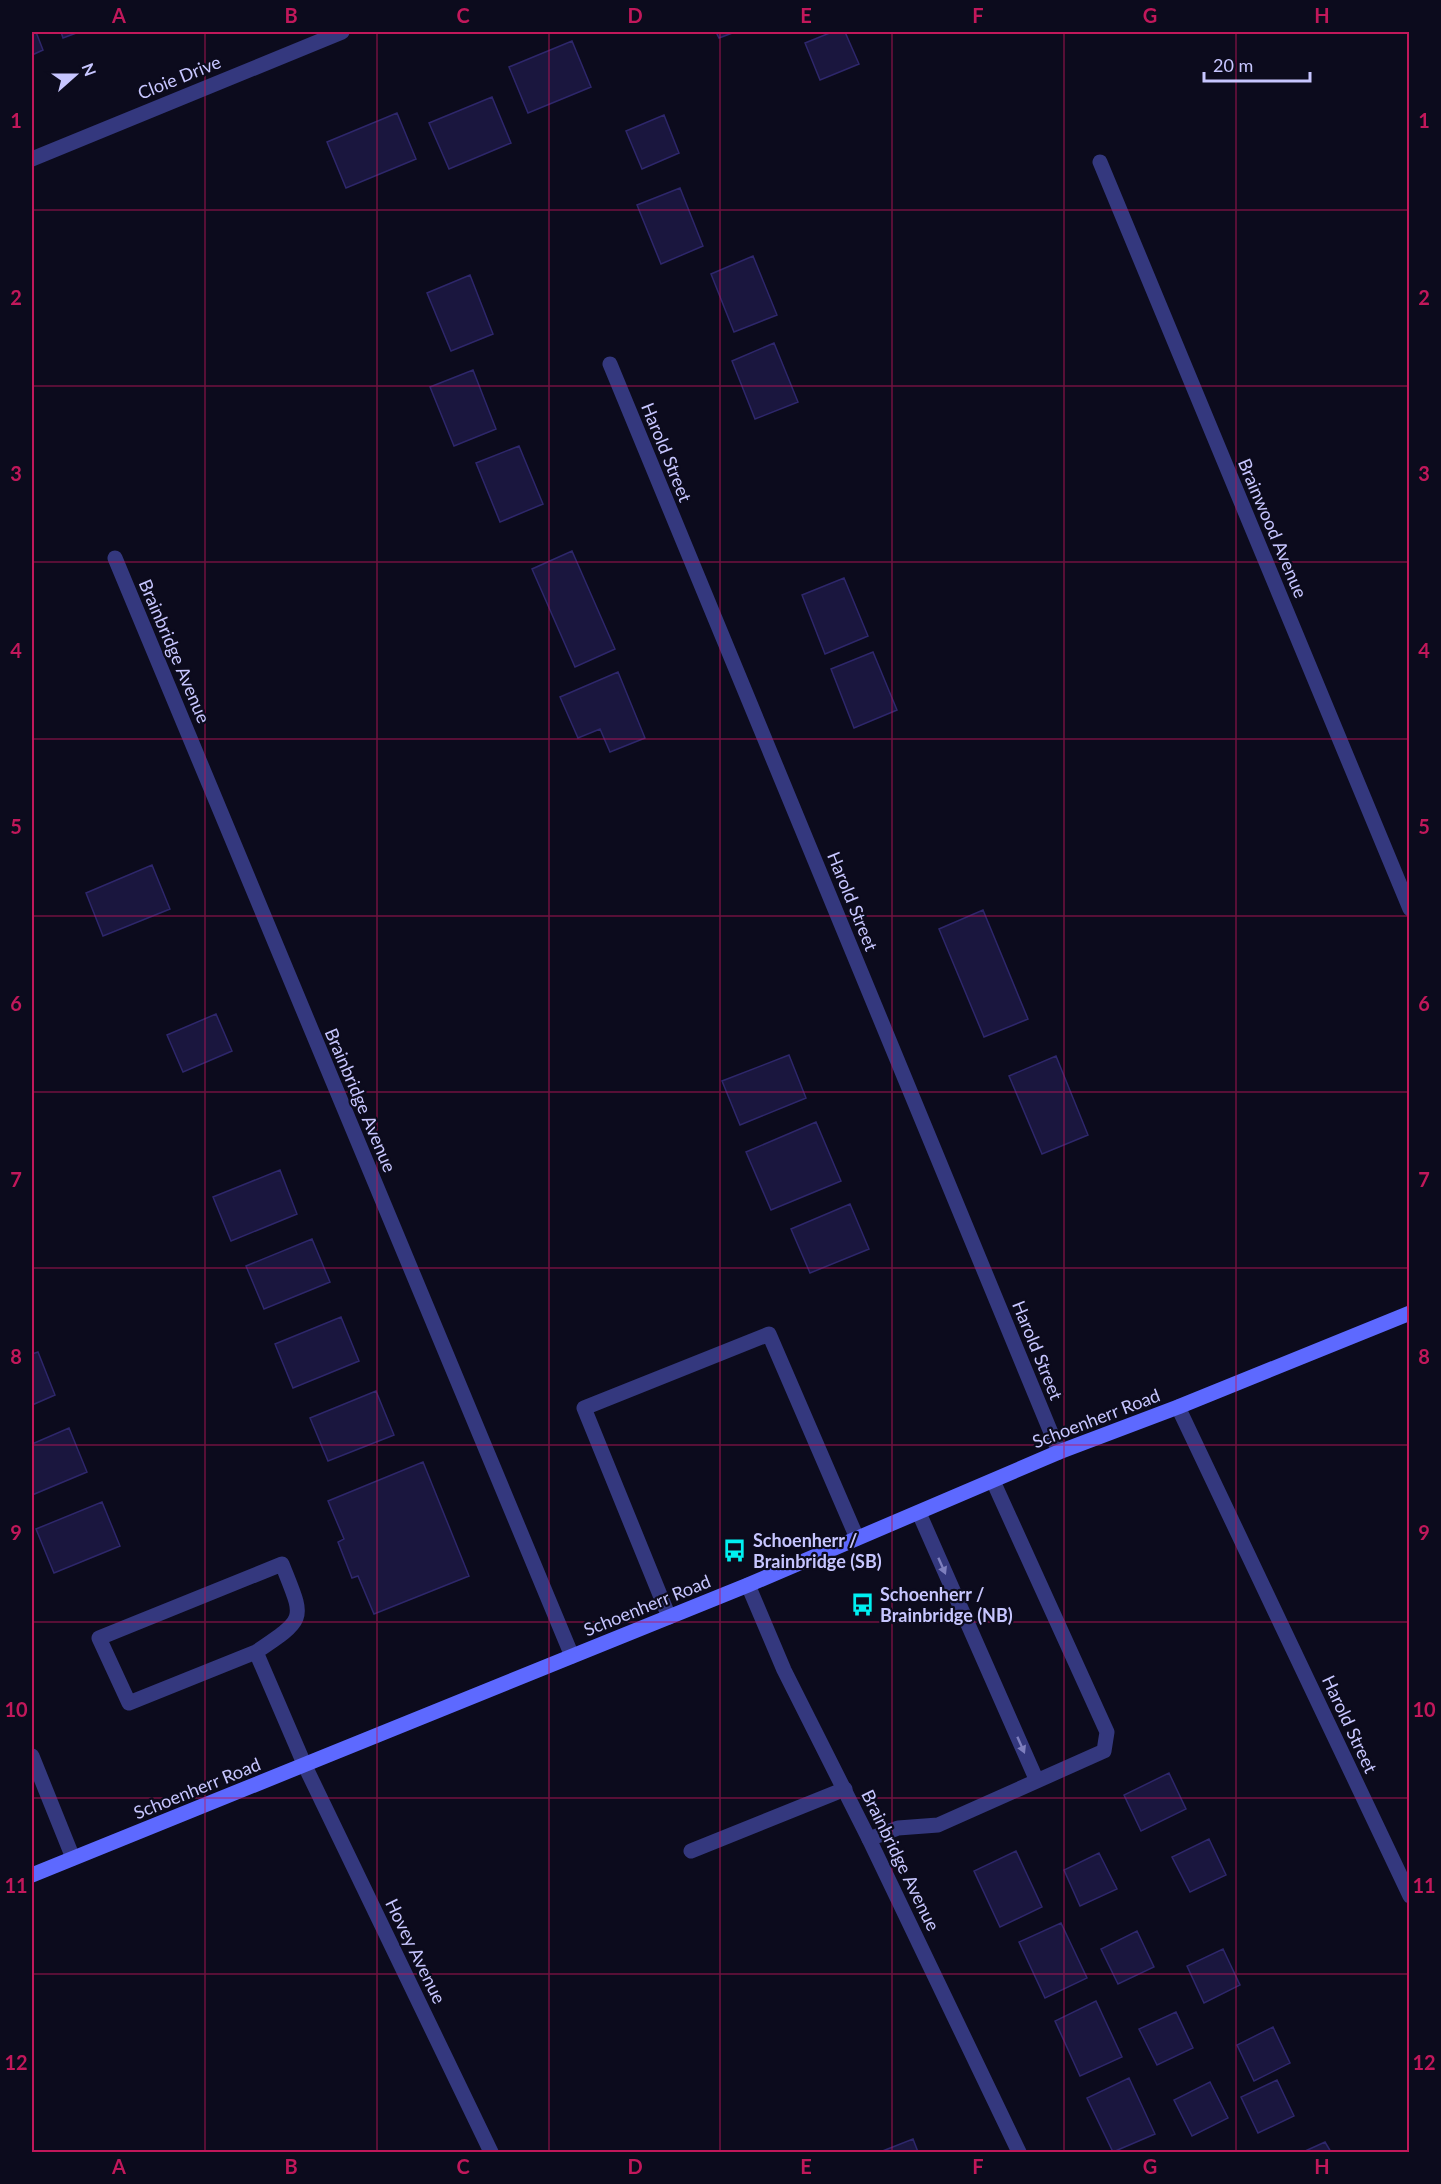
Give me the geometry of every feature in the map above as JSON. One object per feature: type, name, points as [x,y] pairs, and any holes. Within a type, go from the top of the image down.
[{"type":"main road","name":"Schoenherr Road","points":[[32,1875],[748,1585],[1059,1452],[1178,1407],[1410,1313]]},
{"type":"street","name":"Cloie Drive","points":[[32,159],[342,32]]},
{"type":"street","name":"Brainwood Avenue","points":[[1100,162],[1410,909]]},
{"type":"street","name":"Harold Street","points":[[610,364],[1059,1452]]},
{"type":"street","name":"Brainbridge Avenue","points":[[115,558],[572,1656]]},
{"type":"street","points":[[669,1617],[585,1408],[769,1334],[857,1538]]},
{"type":"street","name":"Harold Street","points":[[1178,1407],[1410,1896]]},
{"type":"street","points":[[869,1839],[898,1828],[938,1825],[1104,1751],[1107,1732],[993,1480]]},
{"type":"street","points":[[919,1512],[1037,1781]]},
{"type":"street","points":[[282,1564],[299,1607],[298,1615],[290,1630],[256,1652],[129,1703],[99,1638],[282,1564]]},
{"type":"street","name":"Brainbridge Avenue","points":[[748,1585],[784,1670],[845,1789],[1018,2152]]},
{"type":"street","name":"Hovey Avenue","points":[[256,1652],[305,1766],[491,2152]]},
{"type":"street","points":[[32,1756],[74,1858]]},
{"type":"street","points":[[691,1851],[845,1789]]},
{"type":"building","points":[[32,32],[36,32],[43,50],[32,55]]},
{"type":"building","points":[[61,32],[79,32],[63,38]]},
{"type":"building","points":[[716,32],[735,32],[719,38]]},
{"type":"building","points":[[832,32],[845,32],[859,64],[820,80],[805,43]]},
{"type":"building","points":[[572,41],[591,87],[528,113],[509,67]]},
{"type":"building","points":[[492,97],[511,143],[449,169],[429,123]]},
{"type":"building","points":[[397,113],[416,159],[346,188],[327,142]]},
{"type":"building","points":[[664,115],[679,153],[642,169],[626,131]]},
{"type":"building","points":[[680,188],[703,246],[661,264],[637,205]]},
{"type":"building","points":[[753,256],[777,315],[734,332],[711,274]]},
{"type":"building","points":[[470,275],[493,334],[451,351],[427,293]]},
{"type":"building","points":[[774,343],[798,402],[755,419],[732,361]]},
{"type":"building","points":[[473,370],[496,429],[454,446],[430,387]]},
{"type":"building","points":[[519,446],[543,504],[500,522],[476,463]]},
{"type":"building","points":[[572,551],[615,649],[575,667],[532,569]]},
{"type":"building","points":[[844,578],[868,636],[825,654],[802,595]]},
{"type":"building","points":[[873,652],[897,710],[854,728],[831,669]]},
{"type":"building","points":[[618,672],[645,738],[610,752],[600,729],[578,738],[560,697]]},
{"type":"building","points":[[152,865],[170,909],[103,936],[86,893]]},
{"type":"building","points":[[983,910],[1028,1019],[984,1037],[939,929]]},
{"type":"building","points":[[216,1014],[232,1051],[183,1072],[167,1035]]},
{"type":"building","points":[[789,1055],[806,1098],[740,1125],[722,1081]]},
{"type":"building","points":[[1056,1056],[1088,1135],[1042,1154],[1009,1076]]},
{"type":"building","points":[[816,1122],[841,1181],[771,1210],[746,1152]]},
{"type":"building","points":[[280,1170],[297,1214],[231,1241],[213,1197]]},
{"type":"building","points":[[850,1204],[869,1249],[810,1273],[791,1229]]},
{"type":"building","points":[[312,1239],[330,1282],[264,1309],[246,1266]]},
{"type":"building","points":[[341,1317],[359,1361],[293,1388],[275,1344]]},
{"type":"building","points":[[38,1352],[55,1395],[32,1405],[32,1354]]},
{"type":"building","points":[[376,1391],[394,1435],[328,1461],[310,1418]]},
{"type":"building","points":[[69,1428],[87,1472],[32,1495],[32,1444]]},
{"type":"building","points":[[423,1462],[469,1576],[374,1614],[358,1576],[352,1578],[338,1542],[344,1539],[328,1501]]},
{"type":"building","points":[[102,1502],[120,1546],[54,1573],[36,1529]]},
{"type":"building","points":[[1169,1773],[1186,1809],[1141,1831],[1124,1795]]},
{"type":"building","points":[[1209,1839],[1226,1875],[1190,1892],[1172,1857]]},
{"type":"building","points":[[1016,1851],[1042,1907],[1000,1927],[974,1871]]},
{"type":"building","points":[[1099,1853],[1117,1889],[1080,1906],[1064,1870]]},
{"type":"building","points":[[1061,1923],[1087,1978],[1045,1998],[1019,1942]]},
{"type":"building","points":[[1137,1931],[1154,1967],[1118,1984],[1101,1949]]},
{"type":"building","points":[[1223,1949],[1240,1985],[1204,2003],[1187,1966]]},
{"type":"building","points":[[1096,2001],[1122,2057],[1080,2076],[1055,2021]]},
{"type":"building","points":[[1176,2012],[1193,2048],[1157,2065],[1139,2029]]},
{"type":"building","points":[[1273,2027],[1290,2063],[1254,2081],[1237,2045]]},
{"type":"building","points":[[1129,2078],[1155,2134],[1113,2152],[1087,2098]]},
{"type":"building","points":[[1277,2080],[1294,2116],[1258,2133],[1241,2097]]},
{"type":"building","points":[[1210,2082],[1228,2118],[1192,2136],[1174,2100]]},
{"type":"building","points":[[913,2139],[918,2152],[880,2152]]},
{"type":"building","points":[[1325,2142],[1331,2152],[1303,2152]]},
{"type":"place","name":"Schoenherr / Brainbridge (SB)","points":[[735,1550]]},
{"type":"place","name":"Schoenherr / Brainbridge (NB)","points":[[862,1604]]}]
